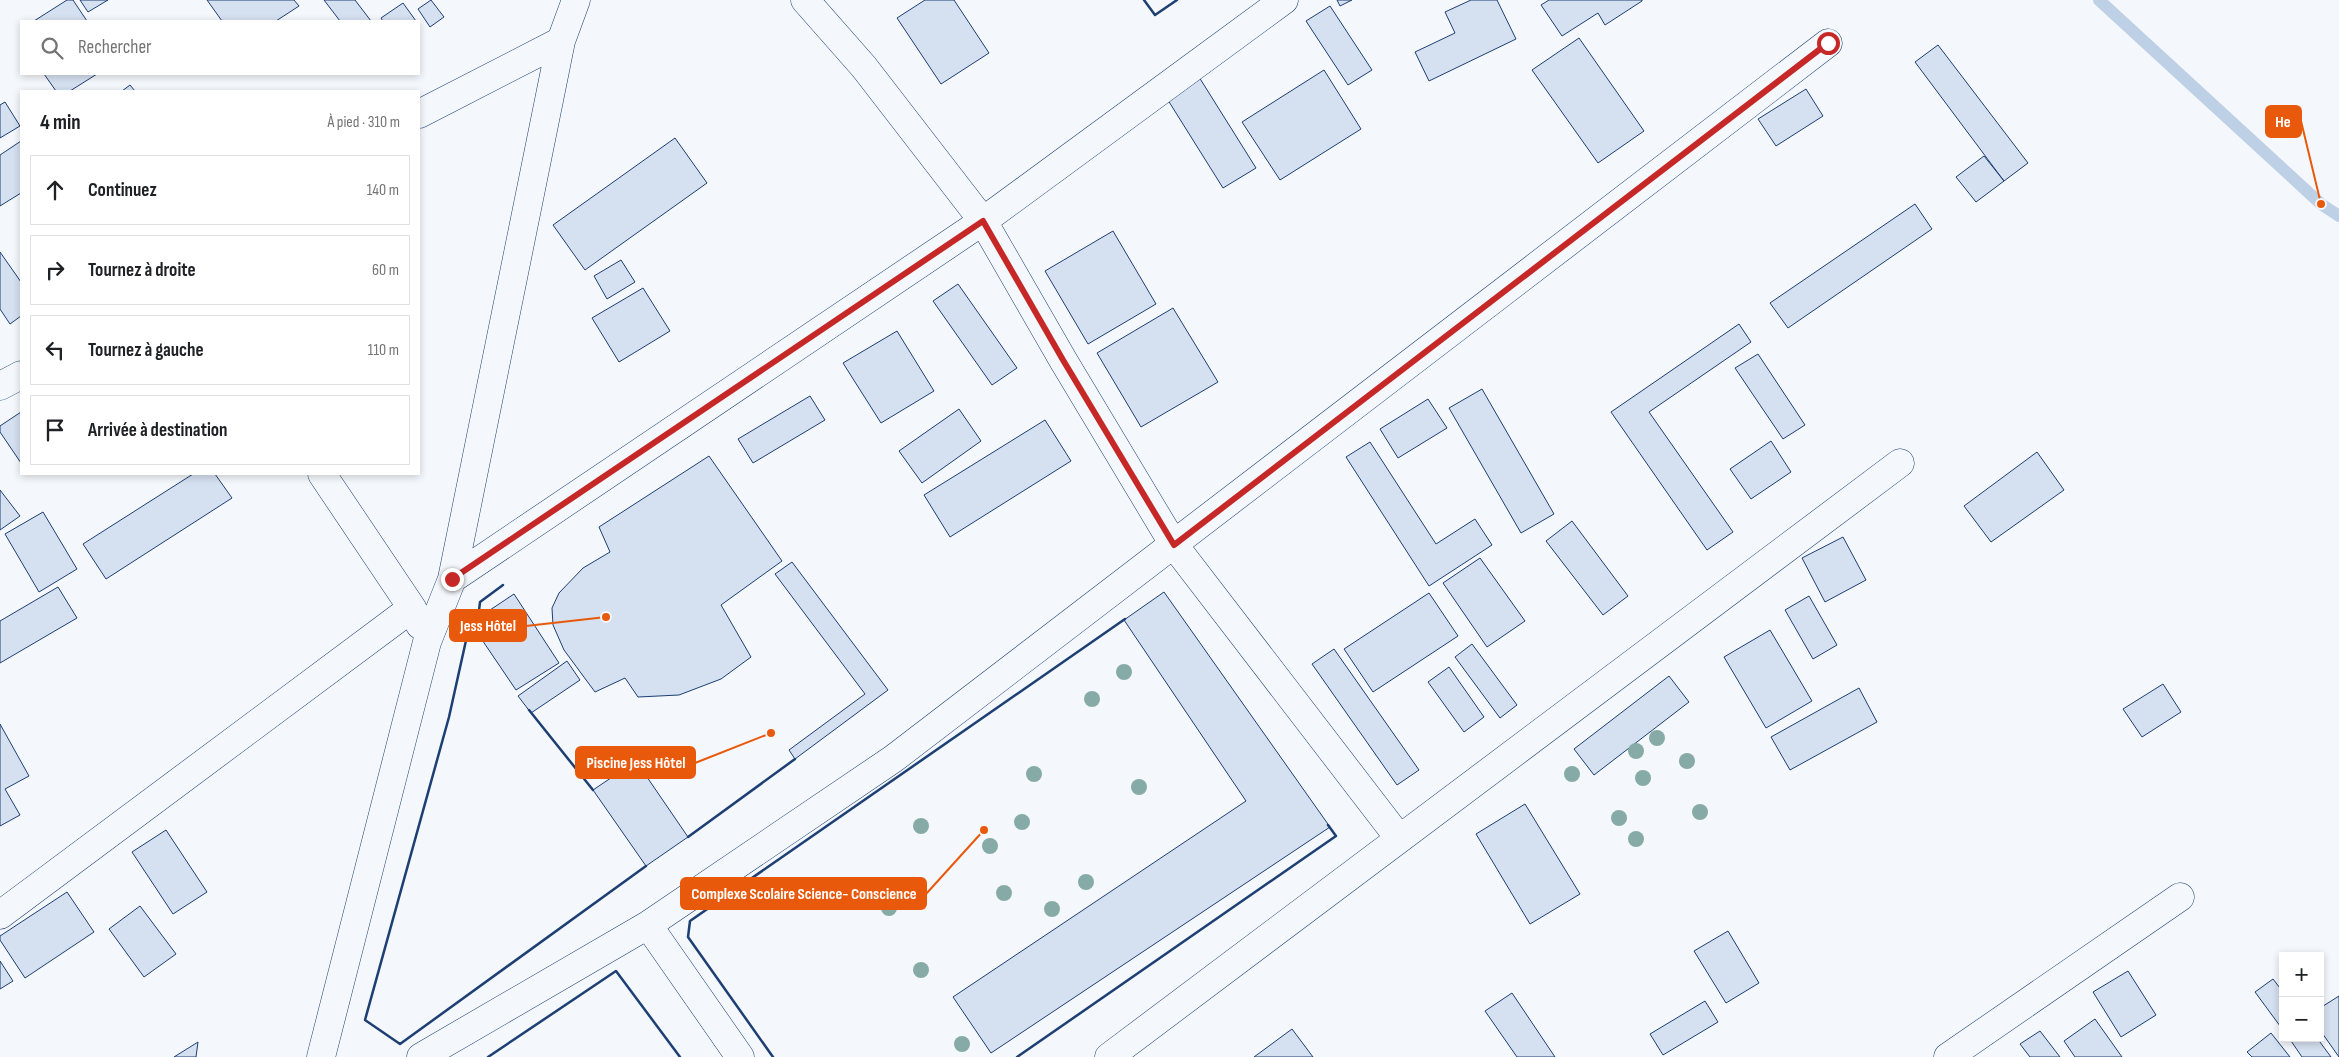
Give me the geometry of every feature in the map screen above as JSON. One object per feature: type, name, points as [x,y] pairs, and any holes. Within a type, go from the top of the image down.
[{"type":"street","points":[[321,1057],[427,642],[452,579],[561,41],[576,0]]},
{"type":"street","points":[[805,0],[864,67],[983,221],[1063,360],[1174,545],[1399,838]]},
{"type":"street","points":[[452,579],[983,221],[1284,0]]},
{"type":"street","points":[[420,113],[561,41]]},
{"type":"street","points":[[421,1057],[648,925],[893,759],[1828,43]]},
{"type":"street","points":[[0,386],[20,376]]},
{"type":"street","points":[[1110,1057],[1900,463]]},
{"type":"street","points":[[323,475],[412,608],[427,642]]},
{"type":"street","points":[[0,916],[412,608]]},
{"type":"street","points":[[1948,1057],[2180,896]]},
{"type":"street","points":[[648,925],[740,1057]]},
{"type":"building","points":[[67,0],[73,0],[86,20],[36,20]]},
{"type":"building","points":[[80,0],[108,0],[88,12]]},
{"type":"building","points":[[207,0],[294,0],[299,6],[278,20],[221,20]]},
{"type":"building","points":[[324,0],[355,0],[370,20],[339,20]]},
{"type":"building","points":[[431,0],[444,17],[430,27],[418,9]]},
{"type":"building","points":[[925,0],[954,0],[989,53],[941,84],[897,18]]},
{"type":"building","points":[[1337,0],[1352,0],[1340,6]]},
{"type":"building","points":[[1471,0],[1497,0],[1516,39],[1429,81],[1415,52],[1455,33],[1445,12]]},
{"type":"building","points":[[1549,0],[1642,1],[1605,25],[1598,13],[1562,36],[1541,5]]},
{"type":"building","points":[[403,3],[415,20],[382,20],[381,18]]},
{"type":"building","points":[[1330,6],[1372,70],[1348,85],[1306,21]]},
{"type":"building","points":[[1579,38],[1644,131],[1598,163],[1532,70]]},
{"type":"building","points":[[1938,45],[2028,163],[2004,181],[1915,62]]},
{"type":"building","points":[[1324,70],[1361,129],[1280,180],[1242,122]]},
{"type":"building","points":[[45,75],[95,75],[72,90],[55,90]]},
{"type":"building","points":[[1199,77],[1256,168],[1223,188],[1166,97]]},
{"type":"building","points":[[130,85],[134,90],[123,90]]},
{"type":"building","points":[[1806,89],[1823,116],[1776,146],[1758,119]]},
{"type":"building","points":[[5,102],[20,126],[0,138],[0,105]]},
{"type":"building","points":[[675,138],[707,183],[585,270],[553,225]]},
{"type":"building","points":[[20,142],[20,194],[0,206],[0,155]]},
{"type":"building","points":[[1984,156],[2004,181],[1976,202],[1956,177]]},
{"type":"building","points":[[1915,204],[1932,229],[1788,328],[1770,303]]},
{"type":"building","points":[[1113,231],[1156,304],[1088,344],[1045,271]]},
{"type":"building","points":[[0,252],[20,281],[20,317],[10,324],[0,309]]},
{"type":"building","points":[[621,260],[635,282],[607,299],[594,276]]},
{"type":"building","points":[[958,284],[1017,368],[992,385],[933,301]]},
{"type":"building","points":[[643,288],[670,331],[619,362],[592,318]]},
{"type":"building","points":[[1173,308],[1218,382],[1141,427],[1097,353]]},
{"type":"building","points":[[1739,324],[1751,342],[1649,412],[1733,532],[1707,550],[1611,412]]},
{"type":"building","points":[[897,331],[934,391],[881,423],[843,363]]},
{"type":"building","points":[[1758,354],[1805,425],[1783,439],[1735,368]]},
{"type":"building","points":[[1482,389],[1554,514],[1521,533],[1449,408]]},
{"type":"building","points":[[810,396],[825,420],[753,463],[738,439]]},
{"type":"building","points":[[1428,399],[1447,428],[1398,458],[1380,429]]},
{"type":"building","points":[[959,409],[981,441],[922,483],[899,451]]},
{"type":"building","points":[[20,413],[20,462],[0,432],[0,426]]},
{"type":"building","points":[[1045,420],[1071,461],[950,537],[924,495]]},
{"type":"building","points":[[1771,441],[1791,472],[1751,499],[1730,469]]},
{"type":"building","points":[[1370,442],[1436,544],[1475,519],[1492,545],[1429,586],[1346,457]]},
{"type":"building","points":[[2037,452],[2064,490],[1991,542],[1964,506]]},
{"type":"building","points":[[709,456],[782,561],[721,605],[751,657],[721,679],[679,695],[638,697],[625,678],[595,692],[564,650],[553,625],[552,608],[559,593],[583,568],[610,552],[599,527]]},
{"type":"building","points":[[191,475],[216,475],[232,498],[106,579],[83,544]]},
{"type":"building","points":[[0,490],[20,516],[0,530]]},
{"type":"building","points":[[43,512],[77,569],[39,592],[5,534]]},
{"type":"building","points":[[1572,521],[1628,596],[1603,615],[1546,541]]},
{"type":"building","points":[[1843,537],[1866,580],[1825,602],[1802,558]]},
{"type":"building","points":[[1480,558],[1525,621],[1487,647],[1443,583]]},
{"type":"building","points":[[792,562],[888,690],[795,759],[789,750],[865,694],[775,574]]},
{"type":"building","points":[[58,587],[77,618],[0,663],[0,621]]},
{"type":"building","points":[[1164,592],[1330,827],[991,1053],[953,997],[1246,801],[1124,620]]},
{"type":"building","points":[[1429,593],[1458,636],[1373,692],[1344,649]]},
{"type":"building","points":[[514,594],[559,663],[516,690],[476,631],[478,618]]},
{"type":"building","points":[[1809,596],[1837,645],[1813,659],[1785,610]]},
{"type":"building","points":[[1770,630],[1812,701],[1766,728],[1724,657]]},
{"type":"building","points":[[1472,644],[1517,705],[1500,718],[1455,657]]},
{"type":"building","points":[[1334,649],[1419,770],[1397,785],[1312,664]]},
{"type":"building","points":[[567,661],[580,680],[531,713],[518,696]]},
{"type":"building","points":[[1449,667],[1484,717],[1464,732],[1428,682]]},
{"type":"building","points":[[1669,676],[1689,702],[1594,775],[1574,749]]},
{"type":"building","points":[[2163,684],[2181,712],[2142,737],[2123,709]]},
{"type":"building","points":[[1859,688],[1877,722],[1790,770],[1771,737]]},
{"type":"building","points":[[0,724],[29,776],[5,789],[20,815],[0,826]]},
{"type":"building","points":[[636,761],[688,837],[646,866],[593,790]]},
{"type":"building","points":[[1525,804],[1580,894],[1530,924],[1476,834]]},
{"type":"building","points":[[166,830],[207,892],[173,914],[132,852]]},
{"type":"building","points":[[67,892],[94,932],[25,978],[0,940],[0,936]]},
{"type":"building","points":[[140,906],[176,954],[144,977],[109,929]]},
{"type":"building","points":[[1728,931],[1759,983],[1726,1003],[1694,951]]},
{"type":"building","points":[[0,961],[13,981],[0,989]]},
{"type":"building","points":[[2128,971],[2156,1015],[2121,1037],[2093,992]]},
{"type":"building","points":[[2273,979],[2279,987],[2279,1025],[2255,992]]},
{"type":"building","points":[[1512,993],[1555,1057],[1517,1057],[1485,1011]]},
{"type":"building","points":[[2339,996],[2339,1057],[2324,1036],[2324,1005]]},
{"type":"building","points":[[1705,1001],[1718,1022],[1663,1055],[1650,1034]]},
{"type":"building","points":[[2095,1019],[2122,1057],[2075,1057],[2064,1041]]},
{"type":"building","points":[[1292,1029],[1313,1057],[1254,1057]]},
{"type":"building","points":[[2040,1031],[2060,1057],[2030,1057],[2020,1044]]},
{"type":"building","points":[[2271,1033],[2290,1057],[2252,1057],[2247,1052]]},
{"type":"building","points":[[198,1042],[196,1057],[174,1057]]},
{"type":"building","points":[[2292,1042],[2320,1042],[2331,1057],[2302,1057]]},
{"type":"waterway","points":[[2099,0],[2321,204],[2339,216]]},
{"type":"wall","points":[[1144,0],[1155,15],[1177,0]]},
{"type":"wall","points":[[478,619],[480,602],[503,585]]},
{"type":"wall","points":[[478,618],[469,627],[449,717],[365,1020],[400,1044],[646,866]]},
{"type":"wall","points":[[773,1057],[688,937],[690,921],[1125,619]]},
{"type":"wall","points":[[529,710],[593,790]]},
{"type":"wall","points":[[688,837],[795,759]]},
{"type":"wall","points":[[1017,1057],[1336,836],[1328,825]]},
{"type":"wall","points":[[488,1057],[616,971],[680,1057]]},
{"type":"place","name":"He","points":[[2321,204]]},
{"type":"place","name":"Jess Hôtel","points":[[606,617]]},
{"type":"place","name":"Piscine Jess Hôtel","points":[[771,733]]},
{"type":"place","name":"Complexe Scolaire Science- Conscience","points":[[984,830]]},
{"type":"route","points":[[452,579],[983,221],[1063,360],[1174,545],[1828,43]]}]
